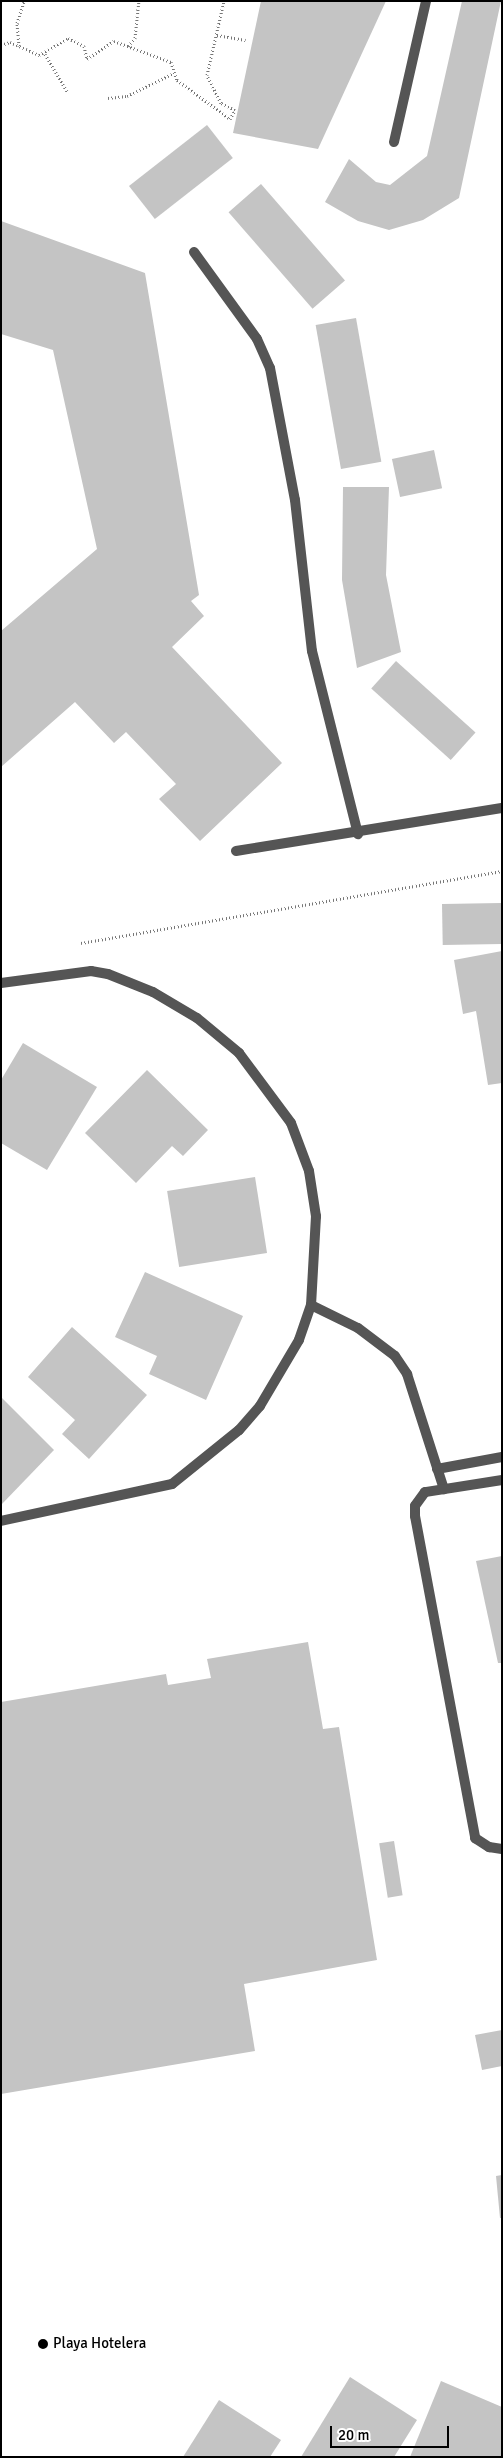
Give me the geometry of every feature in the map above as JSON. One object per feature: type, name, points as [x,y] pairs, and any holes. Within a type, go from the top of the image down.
[{"type":"street","points":[[394,142],[426,1]]},
{"type":"street","points":[[194,252],[256,339],[270,368],[295,500],[312,651],[358,834]]},
{"type":"street","points":[[236,851],[358,834],[502,808]]},
{"type":"street","points":[[1,983],[91,971],[108,974],[153,992],[197,1018],[238,1053],[291,1123],[309,1171],[316,1216],[311,1305],[299,1340],[260,1406],[214,1452],[172,1484],[1,1521]]},
{"type":"street","points":[[311,1305],[358,1328],[395,1356],[407,1374],[444,1490]]},
{"type":"street","points":[[437,1469],[502,1457]]},
{"type":"street","points":[[502,1480],[426,1492],[415,1506],[415,1516],[475,1838],[489,1847],[502,1849]]},
{"type":"path","points":[[19,47],[17,23],[24,1]]},
{"type":"path","points":[[128,46],[135,38],[140,1]]},
{"type":"path","points":[[45,54],[68,38],[84,46],[87,59],[114,41],[171,62],[174,73],[202,102],[230,119],[235,110],[220,103],[207,75],[223,1]]},
{"type":"path","points":[[217,35],[246,40]]},
{"type":"path","points":[[1,45],[10,42],[19,47],[45,54],[68,93]]},
{"type":"path","points":[[108,98],[127,96],[174,73]]},
{"type":"path","points":[[70,945],[502,871]]},
{"type":"building","points":[[261,1],[386,1],[318,149],[233,133]]},
{"type":"building","points":[[462,1],[501,1],[459,198],[423,220],[389,230],[358,221],[325,202],[349,159],[376,182],[390,185],[427,156]]},
{"type":"building","points":[[207,125],[233,158],[155,219],[129,186]]},
{"type":"building","points":[[261,184],[345,281],[313,309],[229,212]]},
{"type":"building","points":[[1,221],[145,273],[199,595],[191,601],[204,616],[172,647],[282,763],[200,841],[159,799],[176,784],[126,732],[114,743],[75,702],[1,767],[1,631],[97,549],[53,350],[1,334]]},
{"type":"building","points":[[356,318],[381,462],[341,469],[316,325]]},
{"type":"building","points":[[434,450],[442,488],[400,497],[392,459]]},
{"type":"building","points":[[343,487],[389,487],[386,575],[401,652],[357,668],[342,580]]},
{"type":"building","points":[[396,661],[476,733],[451,760],[371,688]]},
{"type":"building","points":[[501,903],[502,944],[443,945],[442,904]]},
{"type":"building","points":[[502,951],[502,1083],[488,1085],[476,1011],[463,1014],[454,960]]},
{"type":"building","points":[[23,1043],[97,1087],[47,1170],[1,1143],[1,1080]]},
{"type":"building","points":[[147,1070],[208,1130],[183,1156],[172,1146],[136,1183],[85,1133]]},
{"type":"building","points":[[255,1177],[267,1253],[179,1267],[167,1191]]},
{"type":"building","points":[[145,1272],[243,1316],[206,1400],[149,1374],[157,1356],[115,1337]]},
{"type":"building","points":[[72,1327],[147,1395],[89,1459],[62,1434],[75,1420],[28,1377]]},
{"type":"building","points":[[1,1397],[54,1450],[1,1505]]},
{"type":"building","points":[[502,1556],[502,1663],[498,1663],[476,1561]]},
{"type":"building","points":[[308,1642],[323,1729],[339,1727],[377,1960],[244,1984],[255,2051],[1,2094],[1,1702],[166,1674],[168,1685],[211,1678],[207,1659]]},
{"type":"building","points":[[394,1841],[403,1895],[388,1898],[379,1843]]},
{"type":"building","points":[[502,2030],[502,2066],[482,2070],[475,2035]]},
{"type":"building","points":[[502,2175],[502,2218],[500,2218],[496,2176]]},
{"type":"building","points":[[350,2377],[417,2420],[394,2457],[301,2457]]},
{"type":"building","points":[[441,2381],[502,2407],[502,2457],[410,2457]]},
{"type":"building","points":[[219,2400],[281,2440],[270,2457],[183,2457]]},
{"type":"place","name":"Playa Hotelera","points":[[43,2344]]}]
